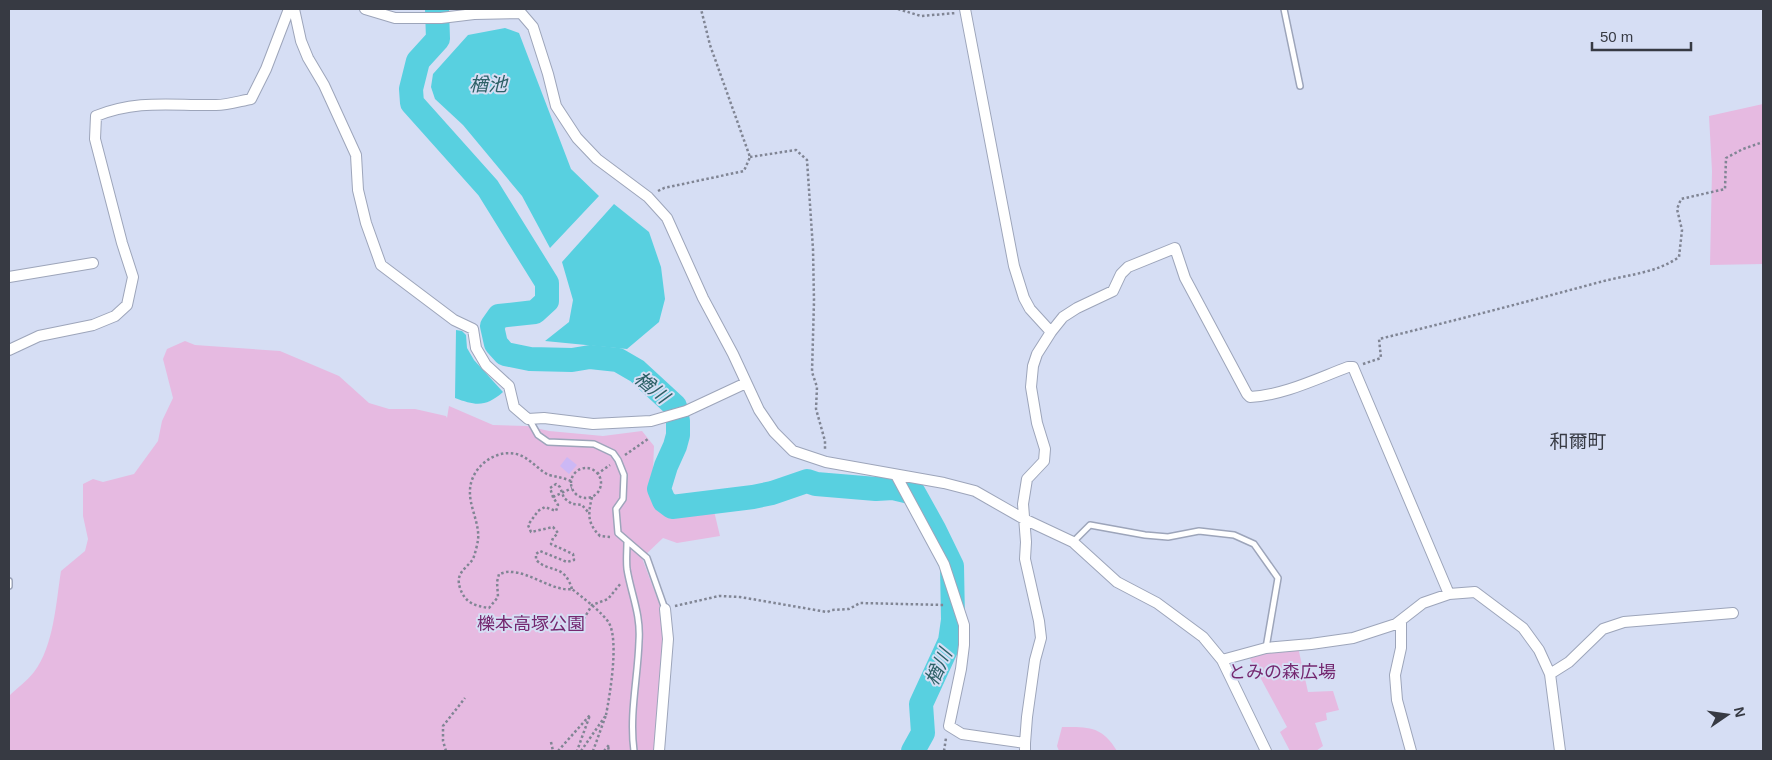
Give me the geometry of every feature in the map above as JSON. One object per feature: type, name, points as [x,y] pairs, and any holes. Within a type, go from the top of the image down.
[{"type":"street","points":[[9,350],[39,336],[93,325],[115,316],[127,305],[133,277],[122,243],[95,139],[96,116],[115,109],[148,104],[218,105],[251,99],[266,69],[290,9]]},
{"type":"street","points":[[294,9],[301,41],[308,58],[324,85],[356,155],[358,190],[366,223],[381,265],[454,320],[473,329],[476,348],[486,365],[509,386],[514,407],[528,419],[544,418],[593,424],[651,421],[686,410],[746,383]]},
{"type":"street","points":[[364,9],[395,18],[441,18],[474,14],[521,13],[532,27],[548,74],[556,106],[577,138],[597,159],[648,197],[667,218],[703,298],[730,347],[759,410],[769,425],[793,451],[826,462],[944,483],[975,491],[1024,520],[1073,542],[1117,582],[1157,603],[1203,637],[1222,660],[1266,751]]},
{"type":"street","points":[[966,11],[1014,266],[1024,298],[1030,309],[1051,332]]},
{"type":"street","points":[[896,475],[944,564],[964,625],[961,670],[949,726],[962,734],[1025,747],[1027,717],[1041,638],[1039,620],[1025,559],[1026,542],[1023,504],[1026,479],[1044,461],[1045,449],[1036,423],[1031,387],[1036,354],[1064,317],[1077,308],[1113,291],[1121,274],[1128,267],[1175,248],[1185,278],[1250,397],[1294,387],[1352,367],[1448,594]]},
{"type":"street","points":[[9,277],[93,263]]},
{"type":"street","points":[[1222,660],[1266,648],[1353,638],[1396,624],[1423,602],[1448,594],[1474,592],[1523,628],[1539,650],[1550,674],[1560,751]]},
{"type":"street","points":[[659,751],[668,639],[665,609]]},
{"type":"street","points":[[1550,674],[1569,662],[1603,629],[1624,622],[1733,613]]},
{"type":"street","points":[[1401,620],[1401,648],[1395,675],[1397,700],[1410,751]]},
{"type":"lane","points":[[1284,9],[1300,86]]},
{"type":"lane","points":[[528,419],[538,435],[548,442],[594,444],[613,452],[624,475],[623,499],[616,509],[618,533],[647,558],[665,609]]},
{"type":"lane","points":[[1073,542],[1090,525],[1145,535],[1168,537],[1199,531],[1234,535],[1254,544],[1278,578],[1266,648]]},
{"type":"lane","points":[[627,542],[627,569],[637,607],[640,639],[634,697],[632,740],[634,751]]},
{"type":"lane","points":[[9,581],[9,586]]},
{"type":"path","points":[[648,197],[664,188],[744,171],[750,157],[710,45],[701,9]]},
{"type":"path","points":[[898,9],[920,16],[966,11]]},
{"type":"path","points":[[1352,367],[1381,358],[1378,339],[1669,265],[1680,257],[1682,230],[1677,208],[1681,199],[1725,188],[1726,158],[1742,149],[1763,142]]},
{"type":"path","points":[[750,157],[796,150],[807,160],[813,266],[812,372],[817,386],[816,409],[825,441],[826,462]]},
{"type":"path","points":[[571,481],[548,474],[523,456],[506,453],[486,459],[474,472],[470,492],[476,517],[478,539],[473,558],[461,571],[458,586],[463,596],[474,606],[489,608],[498,597],[497,582],[499,574],[512,572],[563,590],[572,589]]},
{"type":"path","points":[[585,468],[597,474],[600,480],[600,487],[592,497],[584,498],[576,495],[571,481],[573,475],[585,468]]},
{"type":"path","points":[[593,751],[606,715],[611,688],[613,644],[609,623],[592,605],[572,589],[569,579],[564,573],[541,565],[536,560],[536,554],[540,551],[567,562],[574,560],[573,554],[552,544],[553,538],[558,533],[553,527],[531,532],[528,525],[538,511],[544,507],[556,511],[558,506],[550,488],[556,484],[560,487],[564,498],[572,504],[582,505],[588,512],[592,528],[600,536],[614,538],[618,533]]},
{"type":"path","points":[[553,496],[572,488]]},
{"type":"path","points":[[588,512],[592,497]]},
{"type":"path","points":[[576,632],[592,605],[608,599],[620,586],[627,569]]},
{"type":"path","points":[[665,609],[719,596],[740,597],[827,612],[832,610],[849,610],[860,603],[944,605],[956,603]]},
{"type":"path","points":[[446,751],[443,741],[443,726],[465,698]]},
{"type":"path","points":[[558,751],[590,715],[577,751]]},
{"type":"path","points":[[581,751],[606,715]]},
{"type":"path","points":[[551,742],[553,751]]},
{"type":"green space","points":[[1763,104],[1763,264],[1710,265],[1712,171],[1709,116]]},
{"type":"green space","name":"櫟本高塚公園","points":[[185,341],[195,345],[280,351],[339,376],[369,403],[389,409],[415,409],[446,416],[447,418],[449,406],[493,425],[527,426],[549,431],[603,436],[642,431],[654,446],[652,494],[675,517],[714,511],[720,536],[677,543],[663,538],[642,558],[662,611],[664,651],[657,751],[9,751],[9,696],[34,672],[41,661],[50,637],[61,571],[85,551],[88,539],[83,516],[83,484],[93,479],[103,482],[134,474],[158,441],[162,421],[173,398],[163,359],[167,349]]},
{"type":"green space","name":"とみの森広場","points":[[1298,647],[1308,692],[1333,691],[1339,710],[1326,713],[1327,720],[1315,723],[1323,746],[1316,751],[1290,751],[1280,732],[1287,727],[1247,653]]},
{"type":"green space","points":[[1062,727],[1080,727],[1100,732],[1117,751],[1059,751],[1057,746]]},
{"type":"water","name":"楢池","points":[[505,28],[519,33],[571,169],[599,196],[550,248],[522,196],[463,125],[435,99],[431,87],[433,74],[468,35]]},
{"type":"water","points":[[614,204],[649,232],[661,267],[665,299],[659,322],[627,349],[545,341],[569,322],[573,300],[562,262]]},
{"type":"water","points":[[456,330],[462,331],[466,335],[467,348],[474,360],[503,392],[486,403],[475,404],[455,398]]},
{"type":"building","points":[[567,457],[577,465],[569,474],[560,466]]},
{"type":"waterway","name":"楢川","points":[[437,9],[438,39],[418,61],[411,89],[412,103],[488,188],[547,283],[547,301],[535,312],[499,316],[492,326],[496,344],[505,354],[530,359],[572,360],[590,357],[618,360],[637,371],[675,406],[678,435],[659,489],[664,501],[672,507],[753,497],[772,493],[807,481],[816,484],[876,489],[893,488],[914,493],[952,566],[953,620],[950,641],[921,704],[923,733],[913,751]]},
{"type":"district","name":"和爾町","points":[[1578,441]]}]
